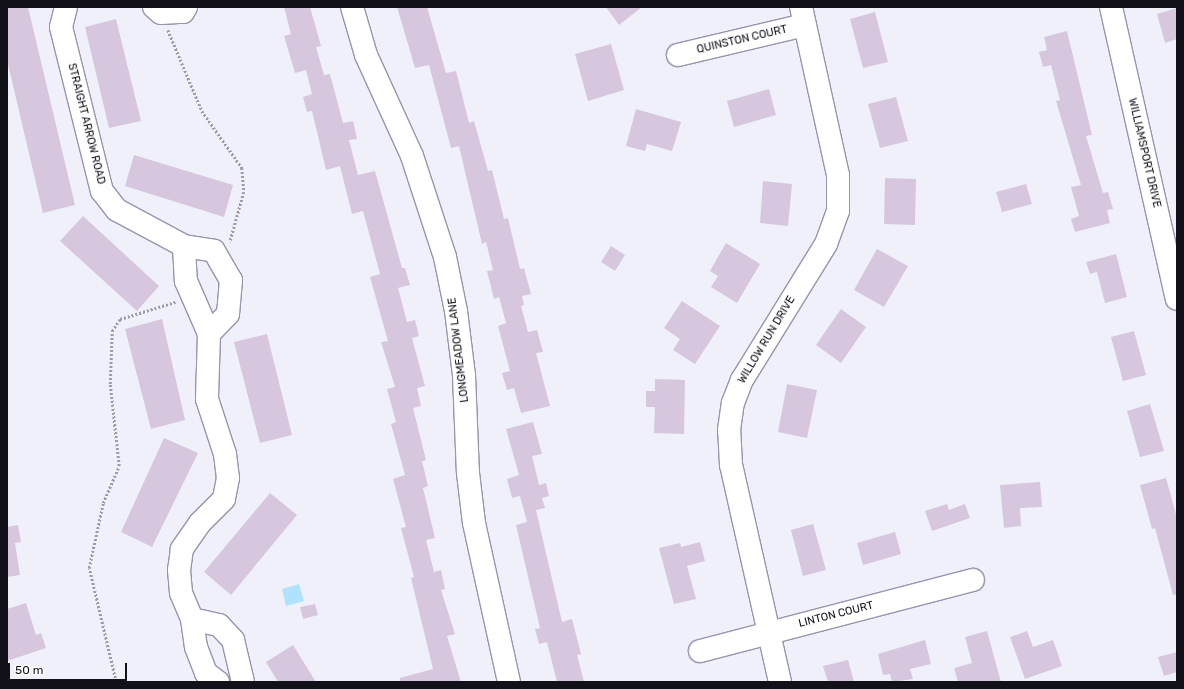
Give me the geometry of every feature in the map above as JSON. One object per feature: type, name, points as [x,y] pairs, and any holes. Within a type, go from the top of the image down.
[{"type":"street","name":"STRAIGHT ARROW ROAD","points":[[66,7],[61,27],[102,191],[117,210],[184,246],[214,251],[231,280],[228,314],[209,334]]},
{"type":"street","points":[[158,10],[183,12],[186,7]]},
{"type":"street","name":"LONGMEADOW LANE","points":[[352,7],[366,55],[412,156],[445,257],[456,311],[464,375],[468,473],[474,523],[508,682]]},
{"type":"street","name":"WILLIAMSPORT DRIVE","points":[[1111,7],[1177,299]]},
{"type":"street","name":"QUINSTON COURT","points":[[678,55],[803,16]]},
{"type":"street","name":"WILLOW RUN DRIVE","points":[[780,682],[732,465],[729,430],[733,403],[742,380],[826,244],[838,212],[838,175],[803,16]]},
{"type":"street","points":[[184,246],[186,281],[191,297],[209,334],[207,399],[225,454],[228,478],[224,499],[200,523],[182,549],[179,570],[180,593],[192,618],[196,647],[206,673],[218,682]]},
{"type":"street","name":"LINTON COURT","points":[[700,651],[973,580]]},
{"type":"street","points":[[192,618],[220,625],[233,640],[243,682]]},
{"type":"path","points":[[158,10],[202,111],[242,168],[244,192],[230,235],[230,250]]},
{"type":"path","points":[[116,682],[89,568],[103,504],[119,466],[110,384],[112,331],[120,318],[191,297]]},
{"type":"water","points":[[299,584],[304,601],[286,606],[282,589]]},
{"type":"building","points":[[7,7],[28,7],[75,205],[43,213],[7,60]]},
{"type":"building","points":[[284,7],[310,7],[321,46],[316,47],[324,75],[330,74],[343,123],[353,121],[357,139],[349,140],[358,175],[375,171],[402,268],[405,268],[410,285],[398,288],[407,322],[415,320],[419,336],[412,338],[425,386],[417,388],[421,406],[413,408],[426,460],[422,461],[428,486],[423,488],[435,538],[426,540],[434,572],[441,570],[445,589],[441,590],[455,634],[447,636],[461,682],[400,682],[400,678],[433,669],[411,578],[414,577],[401,528],[406,527],[393,479],[405,475],[391,424],[396,422],[387,389],[395,387],[381,342],[388,341],[370,277],[380,274],[363,211],[352,214],[340,166],[326,170],[312,111],[307,112],[303,97],[312,94],[306,70],[295,73],[284,36],[291,34]]},
{"type":"building","points":[[397,7],[427,7],[446,73],[456,71],[469,123],[474,121],[488,171],[492,170],[504,219],[508,218],[520,269],[524,268],[531,294],[522,296],[524,305],[521,306],[528,332],[537,330],[543,352],[536,353],[550,406],[521,413],[514,388],[507,390],[502,373],[510,371],[498,326],[506,323],[499,297],[494,299],[487,271],[493,270],[486,242],[482,244],[459,146],[451,148],[429,65],[415,68]]},
{"type":"building","points":[[606,7],[642,7],[619,25]]},
{"type":"building","points":[[1177,8],[1177,39],[1165,43],[1157,14]]},
{"type":"building","points":[[875,12],[888,62],[863,68],[850,19]]},
{"type":"building","points":[[116,19],[141,121],[109,128],[85,27]]},
{"type":"building","points":[[1067,31],[1092,135],[1086,136],[1103,193],[1108,192],[1113,209],[1107,210],[1110,223],[1075,232],[1071,219],[1079,216],[1071,187],[1081,185],[1056,101],[1060,100],[1051,65],[1043,67],[1039,52],[1047,50],[1044,37]]},
{"type":"building","points":[[611,44],[624,90],[588,101],[575,54]]},
{"type":"building","points":[[769,89],[776,115],[734,127],[727,101]]},
{"type":"building","points":[[896,97],[908,141],[880,148],[868,104]]},
{"type":"building","points":[[636,109],[681,122],[672,151],[647,144],[645,151],[626,146]]},
{"type":"building","points":[[134,155],[233,185],[224,217],[125,186]]},
{"type":"building","points":[[885,178],[916,179],[915,225],[884,224]]},
{"type":"building","points":[[763,181],[792,184],[788,226],[760,223]]},
{"type":"building","points":[[1026,184],[1032,204],[1002,212],[996,192]]},
{"type":"building","points":[[83,216],[159,286],[137,311],[60,241]]},
{"type":"building","points":[[726,243],[760,264],[737,303],[711,287],[718,276],[710,271]]},
{"type":"building","points":[[611,246],[625,255],[615,271],[601,262]]},
{"type":"building","points":[[877,249],[908,266],[884,307],[854,290]]},
{"type":"building","points":[[1116,254],[1127,297],[1105,303],[1097,272],[1090,274],[1086,262]]},
{"type":"building","points":[[682,301],[720,326],[695,364],[673,350],[680,339],[664,328]]},
{"type":"building","points":[[841,309],[866,327],[841,363],[816,345]]},
{"type":"building","points":[[162,319],[185,420],[151,429],[125,329]]},
{"type":"building","points":[[1134,331],[1146,375],[1123,381],[1111,337]]},
{"type":"building","points":[[267,334],[292,435],[260,443],[234,342]]},
{"type":"building","points":[[655,379],[685,380],[684,434],[654,433],[655,407],[646,407],[646,391],[655,391]]},
{"type":"building","points":[[787,384],[817,390],[807,438],[778,432]]},
{"type":"building","points":[[1150,404],[1164,451],[1140,457],[1127,411]]},
{"type":"building","points":[[533,422],[542,454],[532,456],[539,485],[546,483],[549,496],[542,498],[545,508],[536,510],[562,622],[572,619],[581,654],[577,655],[584,682],[557,682],[547,642],[539,644],[535,629],[540,628],[516,525],[527,522],[520,496],[512,498],[507,479],[519,475],[506,429]]},
{"type":"building","points":[[164,438],[198,453],[152,547],[121,532]]},
{"type":"building","points":[[1166,478],[1177,518],[1177,594],[1173,595],[1155,528],[1152,529],[1140,485]]},
{"type":"building","points":[[1040,482],[1042,507],[1020,508],[1021,526],[1004,528],[1000,485]]},
{"type":"building","points":[[270,493],[297,515],[231,595],[204,572]]},
{"type":"building","points":[[947,504],[949,510],[965,504],[970,518],[932,531],[925,511]]},
{"type":"building","points":[[813,524],[826,570],[803,576],[791,530]]},
{"type":"building","points":[[18,525],[21,542],[15,543],[20,575],[7,577],[7,527]]},
{"type":"building","points":[[895,532],[901,554],[863,565],[857,543]]},
{"type":"building","points":[[700,542],[705,561],[687,566],[696,599],[674,604],[659,548],[680,543],[681,547]]},
{"type":"building","points":[[26,603],[36,635],[41,633],[46,648],[7,661],[7,609]]},
{"type":"building","points":[[315,604],[318,615],[303,619],[300,607]]},
{"type":"building","points":[[987,631],[1001,682],[958,682],[954,668],[972,663],[965,637]]},
{"type":"building","points":[[1027,631],[1033,647],[1053,640],[1062,666],[1025,679],[1010,637]]},
{"type":"building","points":[[925,640],[931,664],[910,669],[913,679],[892,682],[890,674],[883,675],[878,654]]},
{"type":"building","points":[[293,645],[316,682],[278,682],[266,662]]},
{"type":"building","points":[[1177,652],[1177,672],[1164,676],[1158,657]]},
{"type":"building","points":[[848,660],[854,682],[828,682],[823,666]]}]
